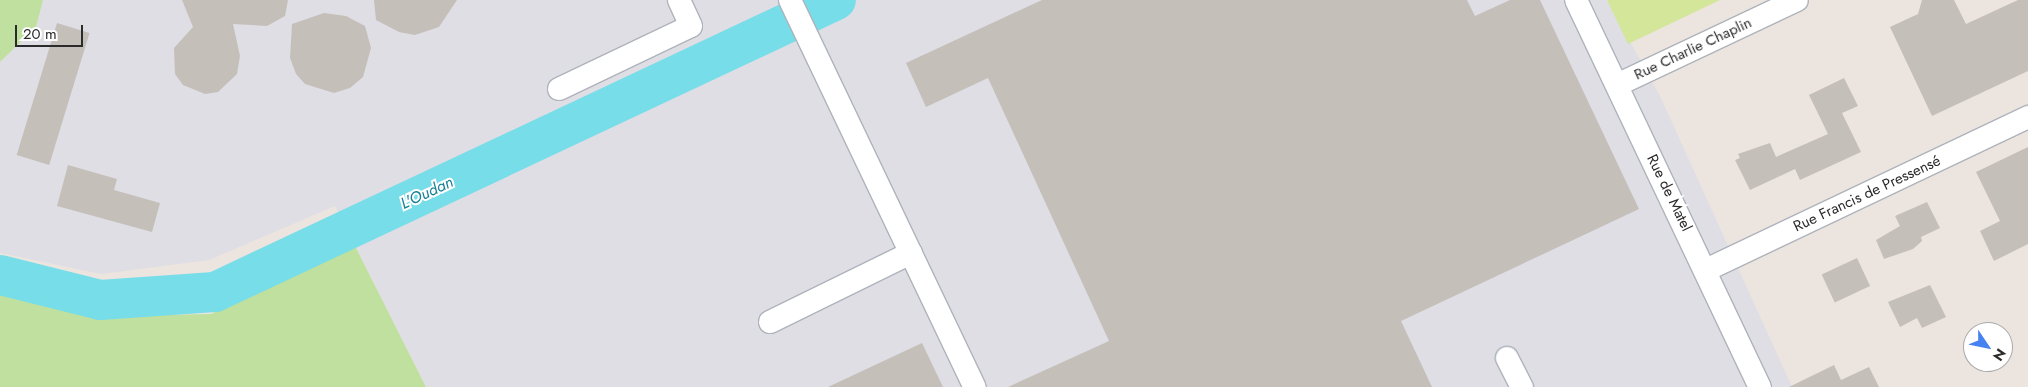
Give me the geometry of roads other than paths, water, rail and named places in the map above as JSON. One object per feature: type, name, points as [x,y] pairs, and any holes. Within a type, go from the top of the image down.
[{"type":"street","points":[[559,89],[691,26],[678,0]]},
{"type":"street","points":[[790,0],[975,387]]},
{"type":"street","name":"Rue de Matel","points":[[1576,0],[1706,270],[1754,385]]},
{"type":"street","name":"Rue Charlie Chaplin","points":[[1617,85],[1797,0]]},
{"type":"street","name":"Rue Francis de Pressensé","points":[[1706,270],[2028,117]]},
{"type":"street","points":[[770,322],[910,253]]},
{"type":"street","points":[[1507,358],[1522,387]]},
{"type":"waterway","name":"L'Oudan","points":[[0,275],[100,300],[215,292],[836,0]]}]
